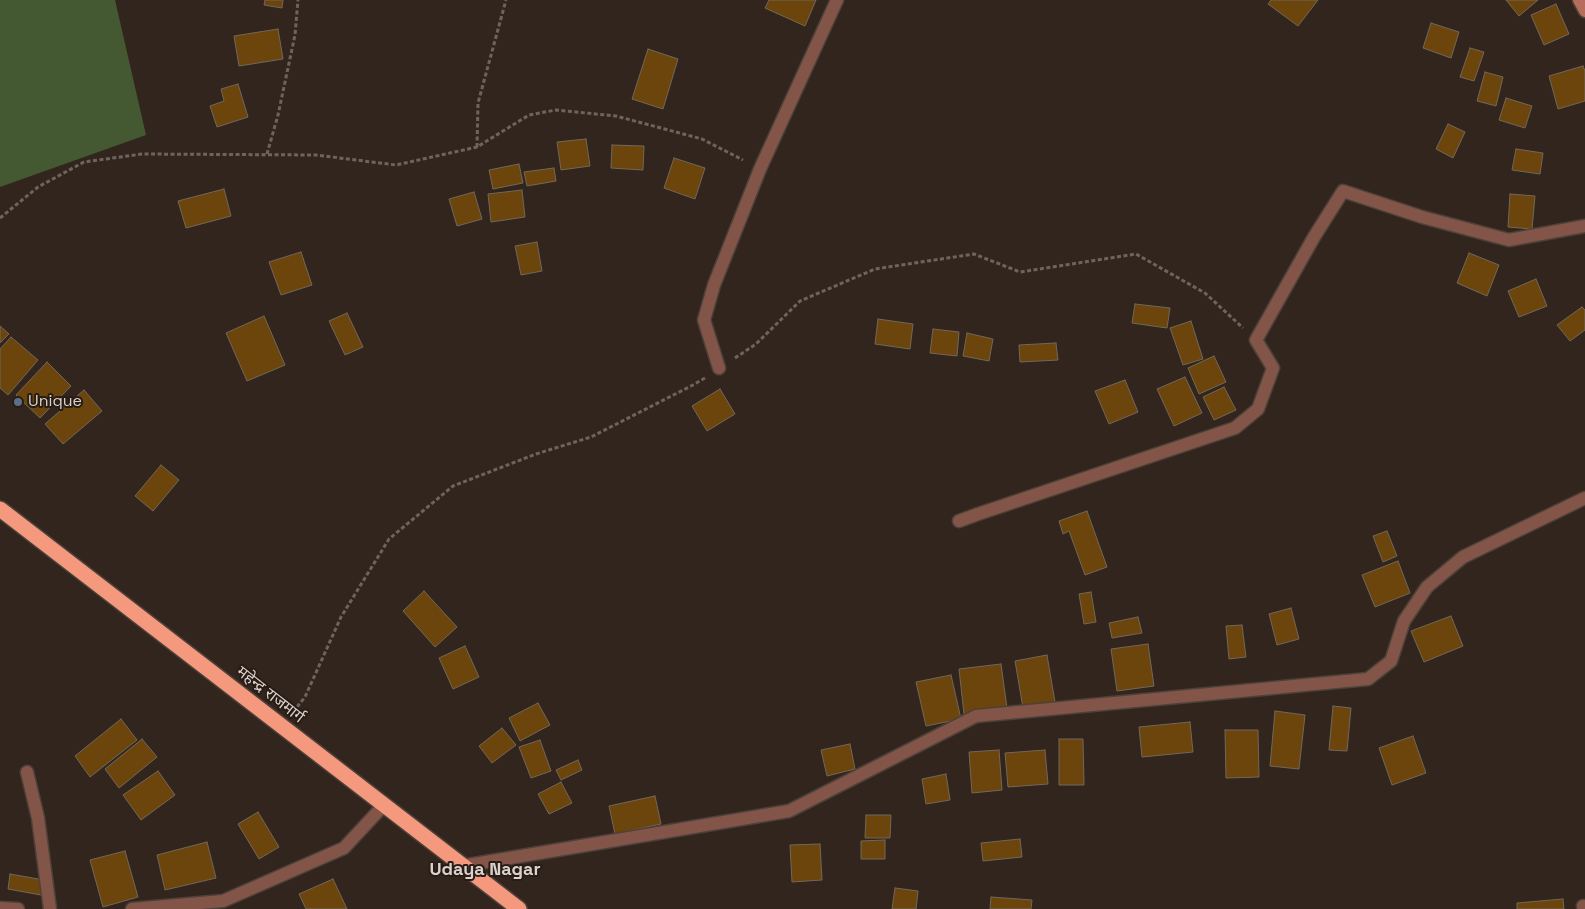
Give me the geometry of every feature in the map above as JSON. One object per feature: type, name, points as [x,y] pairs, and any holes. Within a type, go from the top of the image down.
[{"type":"highway","name":"महेन्द्र राजमार्ग","points":[[0,509],[519,909]]},
{"type":"street","points":[[719,368],[704,320],[714,285],[760,169],[836,0]]},
{"type":"street","points":[[1579,0],[1585,11]]},
{"type":"street","points":[[959,521],[1235,428],[1258,409],[1273,368],[1256,340],[1314,237],[1343,191],[1422,217],[1509,240],[1585,226]]},
{"type":"street","points":[[462,866],[789,811],[976,716],[1368,680],[1391,661],[1404,621],[1427,587],[1463,557],[1585,498]]},
{"type":"street","points":[[27,772],[38,818],[50,909]]},
{"type":"street","points":[[132,909],[204,906],[223,901],[344,848],[384,805]]},
{"type":"street","points":[[0,908],[18,909]]},
{"type":"path","points":[[267,154],[278,115],[295,35],[298,0]]},
{"type":"path","points":[[477,147],[478,103],[506,0]]},
{"type":"path","points":[[0,218],[38,187],[84,162],[142,154],[267,154],[316,155],[396,165],[477,147],[529,115],[556,110],[616,116],[702,138],[760,169]]},
{"type":"path","points":[[282,726],[305,697],[341,617],[389,539],[453,486],[536,454],[591,437],[693,385],[756,344],[800,301],[875,269],[974,254],[1020,272],[1136,254],[1205,294],[1256,340]]},
{"type":"green space","points":[[0,0],[115,0],[146,135],[0,187]]},
{"type":"building","points":[[265,0],[283,0],[282,8],[264,5]]},
{"type":"building","points":[[769,0],[816,0],[805,26],[765,8]]},
{"type":"building","points":[[1271,0],[1318,0],[1298,26],[1268,4]]},
{"type":"building","points":[[1506,0],[1538,0],[1519,16]]},
{"type":"building","points":[[1556,4],[1569,34],[1544,45],[1531,15]]},
{"type":"building","points":[[1431,23],[1459,32],[1451,58],[1423,48]]},
{"type":"building","points":[[278,29],[283,59],[239,66],[234,36]]},
{"type":"building","points":[[1470,48],[1484,52],[1474,81],[1460,77]]},
{"type":"building","points":[[648,49],[678,59],[663,109],[632,99]]},
{"type":"building","points":[[1583,66],[1585,71],[1585,101],[1558,109],[1549,76]]},
{"type":"building","points":[[1485,72],[1503,77],[1496,106],[1477,101]]},
{"type":"building","points":[[238,84],[248,117],[217,127],[210,106],[224,101],[221,89]]},
{"type":"building","points":[[1506,98],[1532,106],[1525,128],[1499,120]]},
{"type":"building","points":[[1448,124],[1465,132],[1453,158],[1436,149]]},
{"type":"building","points":[[586,139],[590,166],[561,170],[557,142]]},
{"type":"building","points":[[612,145],[644,146],[643,170],[611,168]]},
{"type":"building","points":[[1516,149],[1543,153],[1540,174],[1512,170]]},
{"type":"building","points":[[674,158],[705,168],[695,199],[664,188]]},
{"type":"building","points":[[519,164],[523,183],[493,189],[489,170]]},
{"type":"building","points":[[554,168],[556,181],[527,186],[524,172]]},
{"type":"building","points":[[224,189],[231,216],[186,228],[178,201]]},
{"type":"building","points":[[522,190],[525,217],[491,222],[488,194]]},
{"type":"building","points":[[474,192],[482,219],[457,226],[449,199]]},
{"type":"building","points":[[1510,194],[1535,196],[1532,229],[1508,227]]},
{"type":"building","points":[[537,242],[542,271],[521,275],[515,246]]},
{"type":"building","points":[[301,252],[312,285],[281,295],[269,262]]},
{"type":"building","points":[[1469,253],[1499,265],[1487,296],[1457,283]]},
{"type":"building","points":[[1536,279],[1547,306],[1519,317],[1508,291]]},
{"type":"building","points":[[1135,304],[1170,308],[1167,328],[1132,323]]},
{"type":"building","points":[[1582,307],[1585,310],[1585,330],[1570,341],[1557,325]]},
{"type":"building","points":[[347,313],[363,347],[345,355],[329,321]]},
{"type":"building","points":[[264,316],[285,365],[247,381],[226,333]]},
{"type":"building","points":[[878,319],[913,324],[910,349],[875,344]]},
{"type":"building","points":[[1191,321],[1203,359],[1183,365],[1170,328]]},
{"type":"building","points":[[0,326],[9,334],[0,343]]},
{"type":"building","points":[[933,329],[959,332],[957,356],[930,353]]},
{"type":"building","points":[[967,333],[993,339],[989,361],[963,356]]},
{"type":"building","points":[[11,337],[38,360],[8,395],[0,388],[0,349]]},
{"type":"building","points":[[1056,343],[1058,360],[1020,362],[1019,345]]},
{"type":"building","points":[[1214,356],[1226,382],[1199,394],[1188,368]]},
{"type":"building","points":[[47,362],[71,386],[40,418],[16,395]]},
{"type":"building","points":[[1185,377],[1202,413],[1174,426],[1157,389]]},
{"type":"building","points":[[1125,380],[1138,412],[1109,424],[1095,391]]},
{"type":"building","points":[[1224,387],[1236,410],[1214,420],[1203,397]]},
{"type":"building","points":[[720,389],[735,414],[707,431],[692,406]]},
{"type":"building","points":[[84,390],[102,411],[63,444],[45,424]]},
{"type":"building","points":[[161,465],[179,480],[153,511],[135,496]]},
{"type":"building","points":[[1087,511],[1107,567],[1085,575],[1069,531],[1063,534],[1059,521]]},
{"type":"building","points":[[1387,531],[1397,556],[1383,562],[1373,536]]},
{"type":"building","points":[[1398,561],[1410,593],[1375,607],[1362,575]]},
{"type":"building","points":[[424,591],[457,627],[435,647],[403,611]]},
{"type":"building","points":[[1091,592],[1096,622],[1084,624],[1079,594]]},
{"type":"building","points":[[1291,608],[1299,639],[1277,645],[1269,614]]},
{"type":"building","points":[[1451,616],[1463,646],[1424,662],[1411,631]]},
{"type":"building","points":[[1138,617],[1142,633],[1112,638],[1109,623]]},
{"type":"building","points":[[1242,625],[1246,657],[1229,659],[1226,626]]},
{"type":"building","points":[[1148,644],[1154,686],[1117,691],[1111,649]]},
{"type":"building","points":[[465,646],[479,677],[453,689],[439,658]]},
{"type":"building","points":[[1047,655],[1055,702],[1023,708],[1015,661]]},
{"type":"building","points":[[1001,664],[1007,708],[964,714],[959,669]]},
{"type":"building","points":[[951,675],[961,719],[926,726],[916,682]]},
{"type":"building","points":[[538,703],[550,725],[520,741],[509,718]]},
{"type":"building","points":[[1333,706],[1351,708],[1347,751],[1329,750]]},
{"type":"building","points":[[1275,711],[1305,715],[1299,769],[1270,766]]},
{"type":"building","points":[[121,719],[137,740],[90,777],[75,756]]},
{"type":"building","points":[[1190,722],[1193,752],[1142,757],[1139,727]]},
{"type":"building","points":[[502,728],[516,745],[492,763],[479,746]]},
{"type":"building","points":[[1225,730],[1258,730],[1259,777],[1226,778]]},
{"type":"building","points":[[1413,736],[1426,773],[1392,785],[1379,748]]},
{"type":"building","points":[[142,739],[157,757],[119,788],[105,769]]},
{"type":"building","points":[[1059,739],[1083,739],[1084,785],[1059,785]]},
{"type":"building","points":[[540,740],[551,771],[531,778],[519,747]]},
{"type":"building","points":[[850,744],[855,769],[827,776],[821,750]]},
{"type":"building","points":[[999,750],[1002,790],[972,793],[969,752]]},
{"type":"building","points":[[1045,750],[1048,784],[1008,787],[1005,753]]},
{"type":"building","points":[[578,760],[582,770],[561,780],[556,770]]},
{"type":"building","points":[[158,771],[175,795],[141,820],[123,795]]},
{"type":"building","points":[[946,774],[950,800],[926,804],[922,779]]},
{"type":"building","points":[[561,782],[572,803],[549,814],[538,794]]},
{"type":"building","points":[[655,796],[661,824],[615,834],[609,806]]},
{"type":"building","points":[[258,812],[279,847],[259,859],[238,824]]},
{"type":"building","points":[[866,815],[891,815],[890,838],[865,838]]},
{"type":"building","points":[[1020,839],[1022,857],[983,861],[981,843]]},
{"type":"building","points":[[885,840],[885,859],[861,859],[861,841]]},
{"type":"building","points":[[207,842],[216,878],[165,890],[157,855]]},
{"type":"building","points":[[820,844],[822,880],[792,882],[790,845]]},
{"type":"building","points":[[125,851],[138,897],[103,907],[90,860]]},
{"type":"building","points":[[10,874],[44,880],[41,895],[8,889]]},
{"type":"building","points":[[333,879],[347,909],[306,909],[299,894]]},
{"type":"building","points":[[895,888],[918,891],[916,909],[892,909]]},
{"type":"building","points":[[991,897],[1032,900],[1031,909],[990,909]]},
{"type":"building","points":[[1563,899],[1564,909],[1517,909],[1517,903]]},
{"type":"place","name":"Unique","points":[[18,402]]},
{"type":"district","name":"Udaya Nagar","points":[[485,870]]}]
